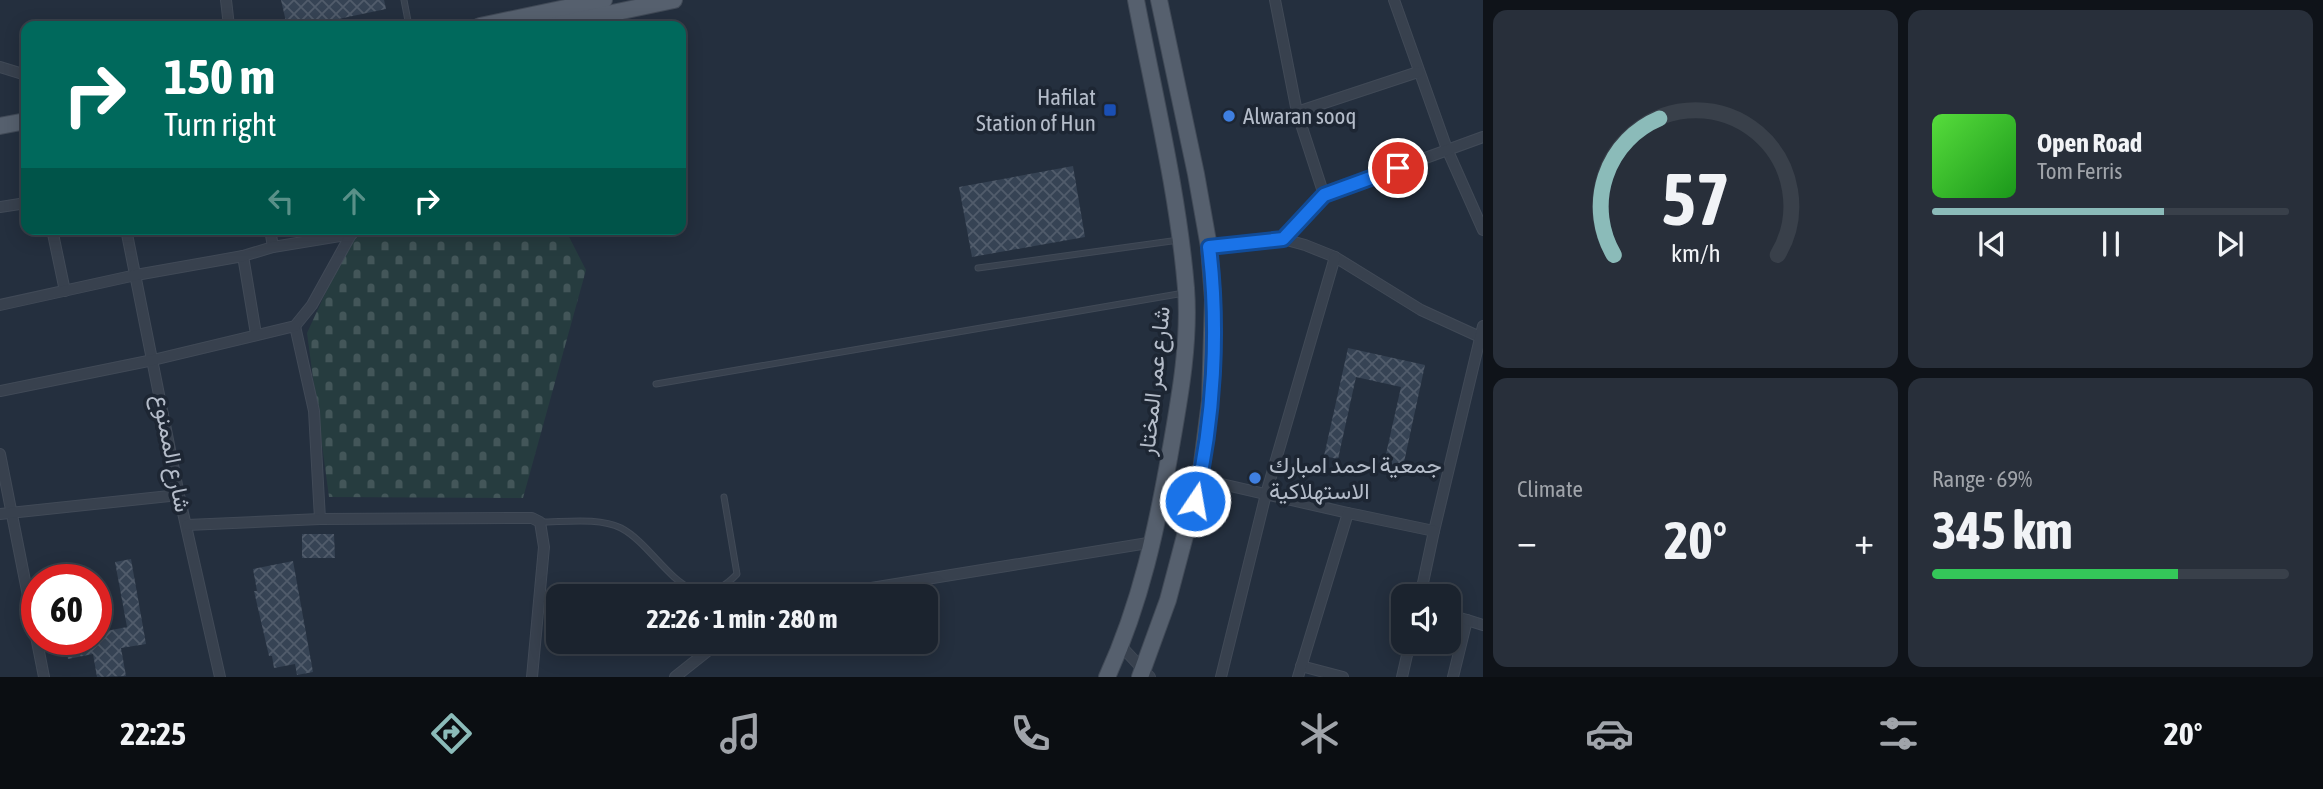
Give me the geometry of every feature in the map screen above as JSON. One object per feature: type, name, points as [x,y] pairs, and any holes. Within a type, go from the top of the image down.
[{"type":"main road","points":[[508,21],[601,4],[674,0]]},
{"type":"main road","name":"شارع عمر المختار","points":[[1107,677],[1121,646],[1154,542],[1179,405],[1186,298],[1179,240],[1136,0]]},
{"type":"main road","points":[[1144,675],[1181,556],[1200,479],[1210,401],[1213,299],[1209,247],[1177,75],[1159,0]]},
{"type":"main road","points":[[562,21],[601,4]]},
{"type":"main road","points":[[0,126],[21,122]]},
{"type":"main road","points":[[0,137],[21,133]]},
{"type":"main road","points":[[1186,298],[1213,299]]},
{"type":"street","points":[[226,0],[228,21]]},
{"type":"street","points":[[1275,0],[1297,112],[1324,195]]},
{"type":"street","points":[[1394,0],[1447,149],[1483,230]]},
{"type":"street","points":[[0,67],[21,73]]},
{"type":"street","points":[[1297,112],[1418,72]]},
{"type":"street","points":[[1283,239],[1324,195],[1483,137]]},
{"type":"street","points":[[0,207],[21,204]]},
{"type":"street","points":[[53,235],[65,290]]},
{"type":"street","name":"شارع الممنوع","points":[[127,235],[179,495],[220,677]]},
{"type":"street","points":[[272,235],[274,247]]},
{"type":"street","points":[[0,305],[337,235]]},
{"type":"street","points":[[0,391],[153,360],[295,326],[312,306],[351,235]]},
{"type":"street","points":[[1209,247],[1283,239],[1335,257],[1421,310],[1481,332],[1423,584]]},
{"type":"street","points":[[243,256],[257,334]]},
{"type":"street","points":[[1221,677],[1266,494],[1335,257]]},
{"type":"street","points":[[295,326],[314,411],[320,519]]},
{"type":"street","points":[[0,454],[5,513],[44,677]]},
{"type":"street","points":[[1200,479],[1434,531]]},
{"type":"street","points":[[5,513],[179,495]]},
{"type":"street","points":[[1343,677],[1299,672],[1348,513]]},
{"type":"street","points":[[187,525],[320,519],[532,519],[540,522],[544,547],[532,677]]},
{"type":"street","points":[[896,584],[1154,542]]},
{"type":"street","points":[[1461,618],[1483,625]]},
{"type":"street","points":[[1453,677],[1467,620]]},
{"type":"street","points":[[1121,646],[1144,675]]},
{"type":"street","points":[[675,677],[704,654]]},
{"type":"street","points":[[1402,677],[1407,654]]},
{"type":"lane","points":[[404,0],[408,21]]},
{"type":"lane","points":[[978,268],[1179,240]]},
{"type":"lane","points":[[656,384],[1186,298]]},
{"type":"lane","points":[[540,522],[602,523],[620,527],[649,548],[688,590],[707,593],[727,584],[737,574],[724,497]]},
{"type":"green space","points":[[352,235],[568,235],[586,270],[523,498],[329,497],[307,333]]},
{"type":"building","points":[[281,0],[384,0],[386,9],[329,21],[286,21]]},
{"type":"building","points":[[1073,166],[1085,237],[972,257],[959,187]]},
{"type":"building","points":[[1348,348],[1425,365],[1401,476],[1382,472],[1401,387],[1356,377],[1338,459],[1324,456]]},
{"type":"building","points":[[302,534],[334,534],[335,558],[302,558]]},
{"type":"building","points":[[131,559],[146,644],[121,648],[126,676],[97,677],[93,655],[112,655],[112,630],[127,627],[115,562]]},
{"type":"building","points":[[293,561],[313,672],[297,675],[295,664],[274,668],[272,656],[269,656],[254,591],[257,591],[253,569]]},
{"type":"building","points":[[67,655],[88,655],[68,659]]},
{"type":"place","name":"Hafilat Station of Hun","points":[[1110,110]]},
{"type":"place","name":"Alwaran sooq","points":[[1229,116]]},
{"type":"place","name":"جمعية احمد امبارك الاستهلاكية","points":[[1255,478]]},
{"type":"route","points":[[1195,501],[1210,401],[1213,283],[1209,247],[1283,239],[1324,195],[1398,168]]}]
